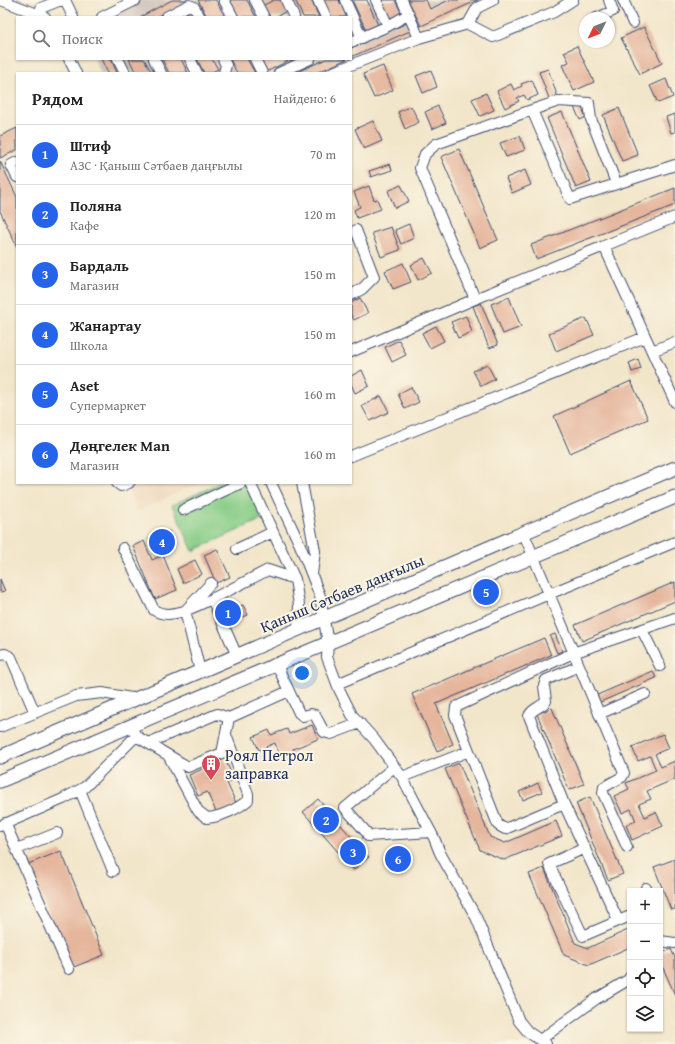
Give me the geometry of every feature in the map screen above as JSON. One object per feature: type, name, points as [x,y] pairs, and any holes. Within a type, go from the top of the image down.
[{"type":"main road","name":"Қаныш Сәтбаев даңғылы","points":[[0,757],[524,534],[675,468]]},
{"type":"main road","points":[[0,781],[133,731],[277,665],[675,497]]},
{"type":"street","points":[[1,0],[42,11],[61,0]]},
{"type":"street","points":[[65,0],[73,16]]},
{"type":"street","points":[[104,16],[136,0]]},
{"type":"street","points":[[224,0],[232,16]]},
{"type":"street","points":[[286,0],[290,16]]},
{"type":"street","points":[[318,0],[326,16]]},
{"type":"street","points":[[345,0],[362,38]]},
{"type":"street","points":[[376,0],[388,26]]},
{"type":"street","points":[[402,0],[419,38]]},
{"type":"street","points":[[468,24],[477,8],[493,0]]},
{"type":"street","points":[[334,72],[419,38],[468,24],[493,36],[554,12],[573,0]]},
{"type":"street","points":[[609,0],[613,11],[611,12]]},
{"type":"street","points":[[623,0],[633,23]]},
{"type":"street","points":[[259,1],[264,16]]},
{"type":"street","points":[[170,16],[189,5],[194,7],[199,16]]},
{"type":"street","points":[[352,42],[388,26],[409,14]]},
{"type":"street","points":[[70,60],[76,72]]},
{"type":"street","points":[[118,60],[124,72]]},
{"type":"street","points":[[154,60],[160,72]]},
{"type":"street","points":[[190,60],[196,72]]},
{"type":"street","points":[[224,60],[226,65],[224,72]]},
{"type":"street","points":[[256,60],[262,72]]},
{"type":"street","points":[[281,72],[308,60]]},
{"type":"street","points":[[475,299],[420,168],[425,154],[436,144],[558,101],[589,103],[591,119],[616,183]]},
{"type":"street","points":[[532,110],[570,199],[675,165]]},
{"type":"street","points":[[16,162],[11,164],[16,175]]},
{"type":"street","points":[[352,352],[475,299],[675,218]]},
{"type":"street","points":[[352,294],[362,289],[374,277],[356,230]]},
{"type":"street","points":[[604,246],[675,402]]},
{"type":"street","points":[[352,456],[645,337]]},
{"type":"street","points":[[652,351],[675,342]]},
{"type":"street","points":[[183,510],[239,484]]},
{"type":"street","points":[[250,484],[295,578],[299,605],[298,630]]},
{"type":"street","points":[[271,484],[300,545],[320,596],[325,618],[328,657],[337,684],[352,715],[360,723],[402,777],[431,832],[440,853],[476,917],[519,1021],[528,1032],[543,1042],[596,1000],[627,981]]},
{"type":"street","points":[[302,484],[315,551],[312,574]]},
{"type":"street","points":[[237,549],[273,532]]},
{"type":"street","points":[[524,534],[624,773],[622,777],[604,787],[603,793],[627,847]]},
{"type":"street","points":[[337,684],[675,542]]},
{"type":"street","points":[[123,548],[154,610],[161,614],[185,610],[212,599],[268,570],[295,578]]},
{"type":"street","points":[[185,610],[211,582]]},
{"type":"street","points":[[212,599],[237,656]]},
{"type":"street","points":[[185,610],[200,671]]},
{"type":"street","points":[[564,804],[505,830],[498,825],[455,715],[456,707],[573,653],[675,618]]},
{"type":"street","points":[[642,630],[660,666]]},
{"type":"street","points":[[0,655],[5,654],[11,657],[35,713]]},
{"type":"street","points":[[277,665],[299,714],[303,716],[311,714],[315,715],[324,732],[331,734],[360,723]]},
{"type":"street","points":[[546,680],[579,666]]},
{"type":"street","points":[[541,667],[546,680],[544,686],[546,701],[542,706],[531,712],[529,716],[564,804],[618,920]]},
{"type":"street","points":[[148,743],[217,714],[229,718],[289,691]]},
{"type":"street","points":[[0,727],[76,696],[102,693],[137,699]]},
{"type":"street","points":[[599,714],[645,694]]},
{"type":"street","points":[[69,968],[17,850],[3,824],[63,799],[85,787],[133,731],[148,743],[188,767],[222,753],[229,718]]},
{"type":"street","points":[[168,755],[198,811],[207,818],[213,818],[242,806],[248,800],[248,794],[226,735]]},
{"type":"street","points":[[402,777],[469,751]]},
{"type":"street","points":[[394,767],[345,808],[368,836],[431,832]]},
{"type":"street","points":[[80,790],[113,871]]},
{"type":"street","points":[[17,850],[57,833]]},
{"type":"street","points":[[585,848],[549,864],[584,936],[627,917]]},
{"type":"street","points":[[663,942],[675,943]]},
{"type":"shaded area","points":[[136,0],[473,0],[352,53],[352,16],[104,16]]},
{"type":"shaded area","points":[[94,60],[336,60],[308,72],[100,72]]},
{"type":"shaded area","points":[[125,484],[197,484],[138,511]]},
{"type":"green space","points":[[218,484],[251,484],[267,517],[193,551],[172,505]]},
{"type":"building","points":[[172,0],[187,0],[158,16],[142,16]]},
{"type":"building","points":[[198,0],[216,0],[224,16],[206,16]]},
{"type":"building","points":[[229,0],[247,0],[255,16],[237,16]]},
{"type":"building","points":[[274,0],[281,0],[287,11],[277,16],[267,16],[262,6]]},
{"type":"building","points":[[295,0],[311,0],[319,16],[303,16]]},
{"type":"building","points":[[322,0],[339,0],[347,16],[330,16]]},
{"type":"building","points":[[352,0],[367,0],[378,25],[366,30]]},
{"type":"building","points":[[380,0],[395,0],[402,14],[389,20]]},
{"type":"building","points":[[408,0],[426,0],[430,9],[449,0],[478,0],[421,26]]},
{"type":"building","points":[[188,12],[190,16],[181,16]]},
{"type":"building","points":[[407,23],[410,31],[352,57],[352,48]]},
{"type":"building","points":[[644,27],[662,63],[640,74],[621,38]]},
{"type":"building","points":[[352,28],[355,35],[352,36]]},
{"type":"building","points":[[577,46],[594,82],[574,91],[562,65],[569,62],[564,52]]},
{"type":"building","points":[[102,60],[111,60],[117,72],[108,72]]},
{"type":"building","points":[[130,60],[145,60],[151,72],[136,72]]},
{"type":"building","points":[[162,60],[182,60],[188,72],[168,72]]},
{"type":"building","points":[[198,60],[213,60],[218,69],[212,72],[204,72]]},
{"type":"building","points":[[230,60],[248,60],[254,72],[236,72]]},
{"type":"building","points":[[260,60],[290,60],[266,72]]},
{"type":"building","points":[[324,60],[345,60],[318,72],[297,72]]},
{"type":"building","points":[[383,66],[393,90],[374,98],[363,74]]},
{"type":"building","points":[[548,69],[558,98],[550,101],[539,72]]},
{"type":"building","points":[[431,70],[437,87],[423,93],[416,76]]},
{"type":"building","points":[[666,79],[673,97],[658,103],[650,86]]},
{"type":"building","points":[[532,80],[538,95],[527,100],[524,95],[517,98],[519,101],[505,108],[497,91],[511,84],[514,90],[522,86],[521,84]]},
{"type":"building","points":[[486,93],[494,110],[480,116],[472,99]]},
{"type":"building","points":[[580,104],[586,117],[580,120],[574,107]]},
{"type":"building","points":[[411,106],[419,122],[405,129],[398,112]]},
{"type":"building","points":[[438,106],[446,123],[432,129],[425,112]]},
{"type":"building","points":[[619,108],[638,155],[622,161],[603,115]]},
{"type":"building","points":[[562,112],[591,182],[576,188],[547,118]]},
{"type":"building","points":[[675,114],[675,132],[671,133],[666,117]]},
{"type":"building","points":[[373,121],[382,141],[364,149],[355,129]]},
{"type":"building","points":[[16,128],[16,150],[0,158],[0,136]]},
{"type":"building","points":[[520,136],[525,150],[506,157],[500,143]]},
{"type":"building","points":[[459,149],[498,240],[480,248],[441,157]]},
{"type":"building","points":[[0,161],[16,195],[16,245],[0,211]]},
{"type":"building","points":[[390,164],[392,170],[371,177],[369,171]]},
{"type":"building","points":[[525,170],[531,185],[512,193],[506,178]]},
{"type":"building","points":[[401,185],[409,201],[395,208],[388,191]]},
{"type":"building","points":[[369,186],[374,200],[377,199],[381,209],[357,218],[354,210],[360,207],[354,192]]},
{"type":"building","points":[[675,188],[675,205],[536,259],[531,245]]},
{"type":"building","points":[[409,224],[414,238],[401,244],[395,230]]},
{"type":"building","points":[[391,227],[400,250],[381,257],[372,233]]},
{"type":"building","points":[[424,258],[432,273],[418,280],[411,265]]},
{"type":"building","points":[[403,263],[411,282],[393,289],[385,271]]},
{"type":"building","points":[[509,297],[521,327],[503,334],[491,304]]},
{"type":"building","points":[[360,298],[368,313],[354,320],[352,317],[352,302]]},
{"type":"building","points":[[481,303],[498,345],[489,348],[473,306]]},
{"type":"building","points":[[466,316],[472,332],[458,338],[451,322]]},
{"type":"building","points":[[586,318],[594,335],[556,351],[549,333]]},
{"type":"building","points":[[436,326],[444,341],[430,348],[422,333]]},
{"type":"building","points":[[399,340],[406,355],[392,362],[385,347]]},
{"type":"building","points":[[638,359],[641,369],[632,372],[629,363]]},
{"type":"building","points":[[487,364],[495,379],[481,386],[473,371]]},
{"type":"building","points":[[362,370],[369,386],[355,393],[352,386],[352,375]]},
{"type":"building","points":[[631,381],[648,419],[570,453],[554,416]]},
{"type":"building","points":[[411,387],[419,402],[405,409],[398,394]]},
{"type":"building","points":[[381,396],[389,412],[370,421],[362,406]]},
{"type":"building","points":[[169,531],[175,545],[155,553],[149,539]]},
{"type":"building","points":[[144,541],[152,560],[163,555],[177,590],[155,599],[133,546]]},
{"type":"building","points":[[217,549],[230,577],[216,583],[204,555]]},
{"type":"building","points":[[195,560],[202,574],[183,583],[177,569]]},
{"type":"building","points":[[0,579],[5,591],[0,592]]},
{"type":"building","points":[[675,582],[675,601],[582,641],[575,625]]},
{"type":"building","points":[[489,587],[492,593],[482,597],[480,591]]},
{"type":"building","points":[[243,605],[248,615],[226,624],[222,613]]},
{"type":"building","points":[[555,634],[562,651],[557,653],[550,636]]},
{"type":"building","points":[[544,638],[551,655],[436,704],[453,744],[437,751],[412,694]]},
{"type":"building","points":[[653,671],[656,678],[598,703],[595,696]]},
{"type":"building","points":[[552,708],[584,784],[569,790],[537,714]]},
{"type":"building","points":[[312,725],[318,739],[293,749],[295,755],[282,761],[275,743],[259,750],[253,737],[269,730],[271,735],[287,729],[289,734]]},
{"type":"building","points":[[663,734],[669,748],[655,754],[661,767],[675,761],[675,779],[647,791],[651,799],[639,804],[645,817],[656,812],[663,826],[632,840],[626,825],[636,821],[631,809],[622,813],[614,796],[629,789],[626,783],[656,770],[650,756],[638,761],[632,747]]},
{"type":"building","name":"Роял Петрол заправка","points":[[225,759],[234,780],[227,783],[237,805],[217,814],[207,792],[198,796],[189,775]]},
{"type":"building","points":[[459,763],[490,837],[505,843],[556,821],[562,836],[504,860],[480,850],[445,769]]},
{"type":"building","points":[[538,783],[542,792],[523,800],[519,792]]},
{"type":"building","points":[[590,797],[623,874],[608,880],[576,803]]},
{"type":"building","points":[[318,799],[369,857],[354,870],[303,812]]},
{"type":"building","points":[[61,851],[104,955],[71,968],[28,864]]},
{"type":"building","points":[[675,859],[675,909],[671,910],[654,867]]},
{"type":"building","points":[[544,868],[575,943],[588,948],[627,930],[627,948],[589,965],[564,955],[529,874]]},
{"type":"building","points":[[671,949],[675,958],[675,995],[663,968],[663,953]]},
{"type":"place","name":"Жанартау","points":[[162,542]]},
{"type":"place","name":"Aset","points":[[486,592]]},
{"type":"place","name":"Штиф","points":[[228,613]]},
{"type":"place","name":"Роял Петрол заправка","points":[[211,781]]},
{"type":"place","name":"Поляна","points":[[326,820]]},
{"type":"place","name":"Бардаль","points":[[353,852]]},
{"type":"place","name":"Дөңгелек Man","points":[[398,859]]}]
